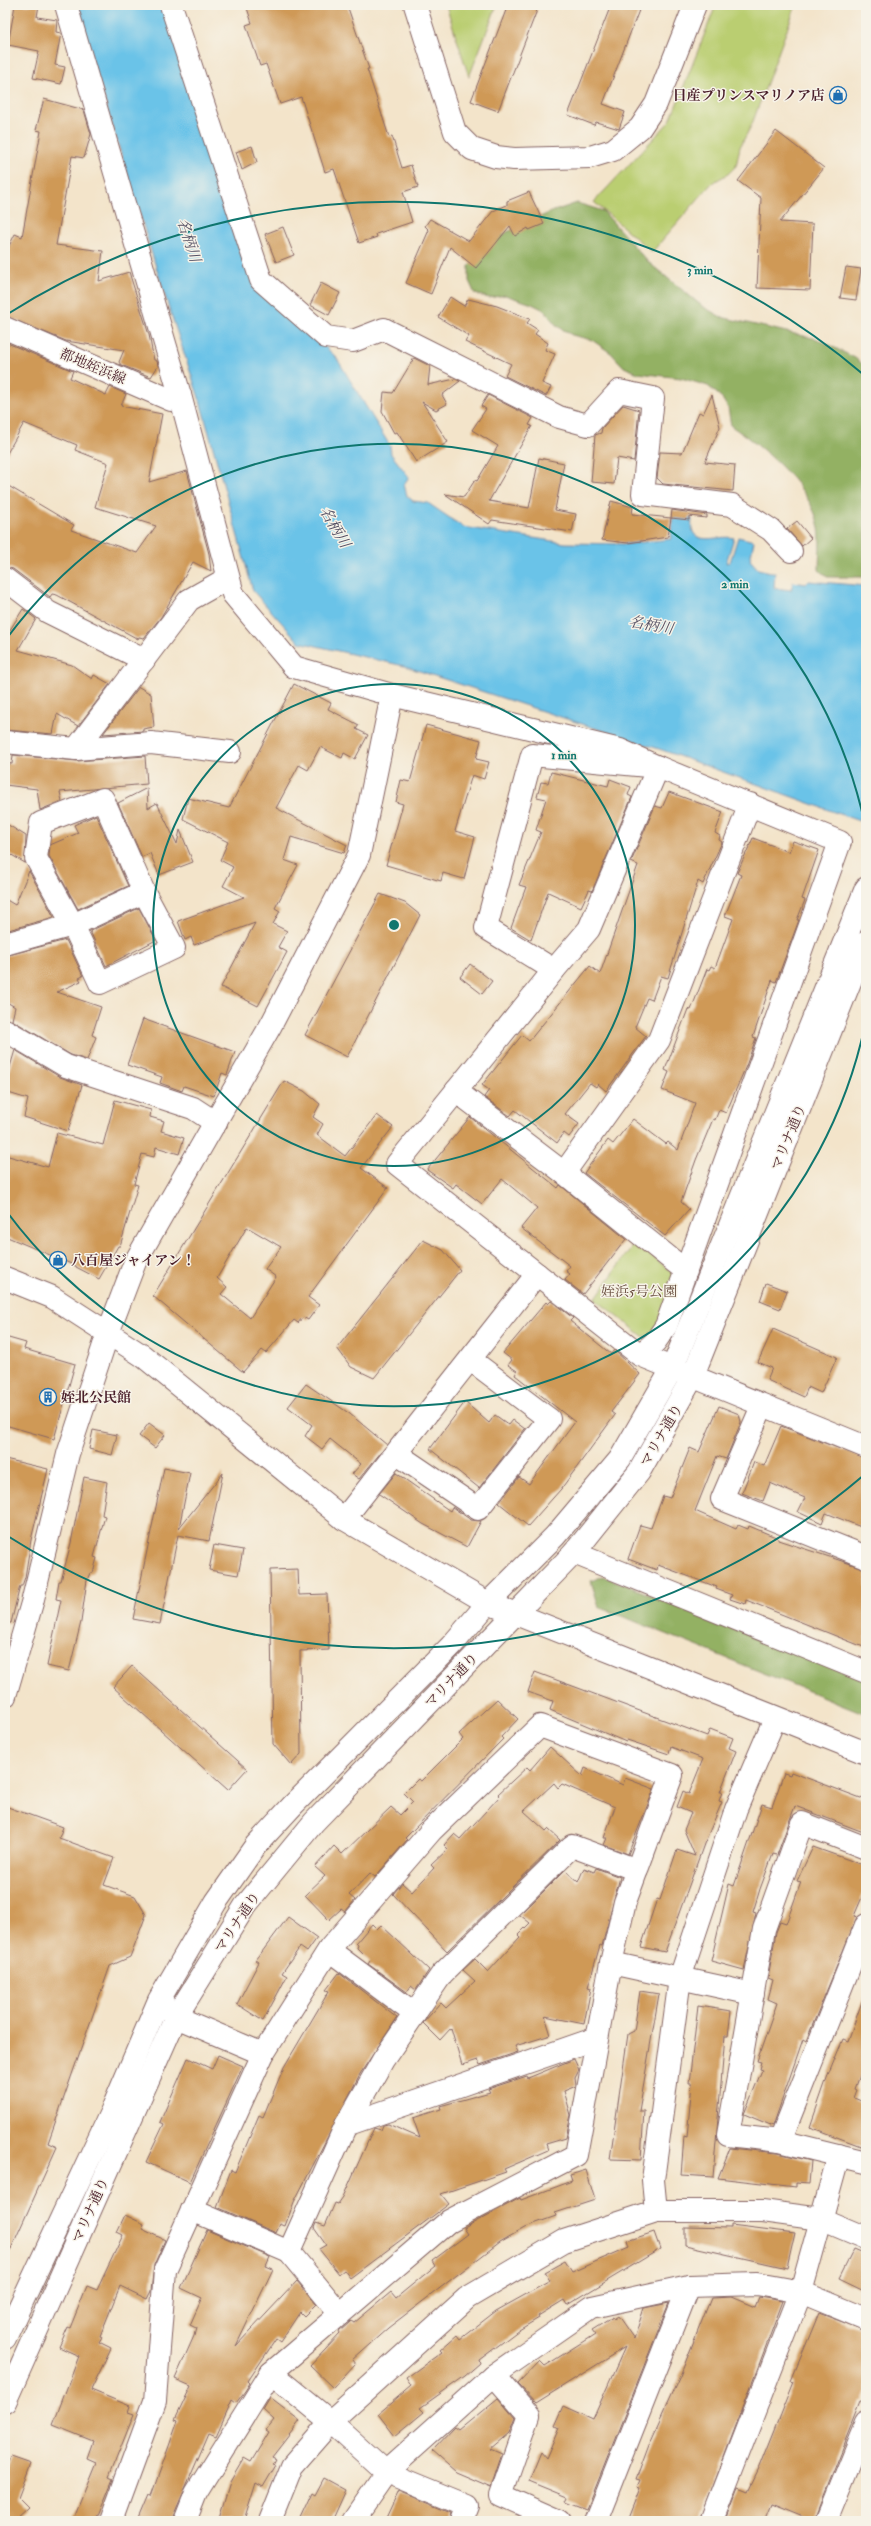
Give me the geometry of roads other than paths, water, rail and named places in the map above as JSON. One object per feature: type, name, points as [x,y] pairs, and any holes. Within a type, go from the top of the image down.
[{"type":"street","points":[[66,5],[180,395],[233,594],[294,667],[392,695],[620,750],[840,842],[666,1326],[655,1342],[640,1355]]},
{"type":"street","points":[[170,5],[261,280],[326,337],[353,341],[384,329],[559,417],[588,425],[619,391],[653,398],[643,494],[732,505],[771,530],[790,551]]},
{"type":"street","points":[[415,5],[455,132],[472,149],[496,157],[514,159],[590,158],[613,150],[640,128],[656,104],[695,5]]},
{"type":"street","name":"都地姪浜線","points":[[5,328],[171,400],[180,395]]},
{"type":"street","points":[[76,749],[189,600],[228,578]]},
{"type":"street","points":[[5,579],[48,612],[144,660]]},
{"type":"street","points":[[5,1696],[32,1603],[68,1454],[108,1333],[136,1262],[271,1025],[359,855],[392,695]]},
{"type":"street","points":[[5,742],[76,749],[151,742],[230,752]]},
{"type":"street","points":[[554,970],[486,928],[532,756],[658,767]]},
{"type":"street","points":[[658,767],[589,929],[397,1164],[640,1355],[692,1378],[866,1447]]},
{"type":"street","points":[[103,799],[144,892],[174,948],[100,983],[73,925],[36,858],[40,823],[103,799]]},
{"type":"street","points":[[564,1173],[659,1040],[750,804]]},
{"type":"street","name":"マリナ通り","points":[[5,2338],[112,2110],[159,2000],[216,1902],[256,1845],[293,1805],[451,1646],[488,1604],[555,1536],[620,1459],[672,1369],[866,888]]},
{"type":"street","points":[[5,944],[73,925],[144,892]]},
{"type":"street","name":"マリナ通り","points":[[5,2402],[176,2017],[245,1906],[314,1822],[574,1553],[639,1472],[692,1378],[866,942]]},
{"type":"street","points":[[5,1030],[66,1066],[193,1108],[216,1123]]},
{"type":"street","points":[[456,1091],[564,1173],[686,1271]]},
{"type":"street","points":[[344,1519],[397,1454],[537,1274]]},
{"type":"street","points":[[5,1278],[52,1297],[143,1356],[344,1519],[488,1604],[866,1753]]},
{"type":"street","points":[[397,1454],[478,1509],[549,1419],[471,1360]]},
{"type":"street","points":[[762,1406],[722,1499],[866,1557]]},
{"type":"street","points":[[574,1553],[866,1672]]},
{"type":"street","points":[[656,2211],[653,2180],[680,1978],[736,1809],[775,1718]]},
{"type":"street","points":[[111,2521],[155,2401],[164,2270],[263,2054],[329,1950],[432,1830],[540,1726],[672,1775],[625,1902],[611,1963],[576,2154],[449,2221],[271,2374],[196,2493],[185,2521]]},
{"type":"street","points":[[866,1848],[802,1823],[764,1929],[728,2135],[780,2141],[866,2162]]},
{"type":"street","points":[[289,2252],[346,2125],[383,2060],[442,1974],[572,1846],[637,1870]]},
{"type":"street","points":[[780,2141],[866,1925]]},
{"type":"street","points":[[329,1950],[415,2014]]},
{"type":"street","points":[[611,1963],[753,1994]]},
{"type":"street","points":[[159,2000],[176,2017],[263,2054]]},
{"type":"street","points":[[346,2125],[597,2038]]},
{"type":"street","points":[[712,2521],[801,2292],[839,2155]]},
{"type":"street","points":[[192,2210],[289,2252],[340,2314]]},
{"type":"street","points":[[270,2521],[292,2466],[332,2422],[466,2298],[564,2241],[656,2211],[762,2211],[821,2220],[866,2238]]},
{"type":"street","points":[[353,2521],[386,2472],[494,2375],[592,2307],[689,2286],[757,2284],[801,2292],[866,2319]]},
{"type":"street","points":[[596,2521],[689,2286]]},
{"type":"street","points":[[271,2374],[332,2422],[386,2472],[468,2506],[462,2521]]},
{"type":"street","points":[[494,2375],[529,2415],[501,2495],[560,2521]]},
{"type":"street","points":[[826,2521],[866,2423]]},
{"type":"water","name":"名柄川","points":[[75,5],[164,5],[258,284],[336,357],[390,446],[391,454],[409,477],[404,484],[407,496],[413,501],[428,503],[463,527],[565,543],[627,544],[671,539],[673,511],[684,512],[687,517],[692,519],[692,529],[699,538],[734,538],[726,563],[730,562],[738,537],[754,541],[750,560],[758,569],[775,573],[774,588],[791,590],[793,582],[806,584],[808,581],[866,586],[866,799],[859,821],[662,750],[404,666],[299,642],[253,591],[200,401],[165,296]]},
{"type":"place","name":"日産プリンスマリノア店","points":[[838,95]]},
{"type":"place","name":"八百屋ジャイアン！","points":[[58,1260]]},
{"type":"place","name":"姪北公民館","points":[[48,1397]]},
{"type":"park label","name":"姪浜5号公園","points":[[639,1291]]}]
